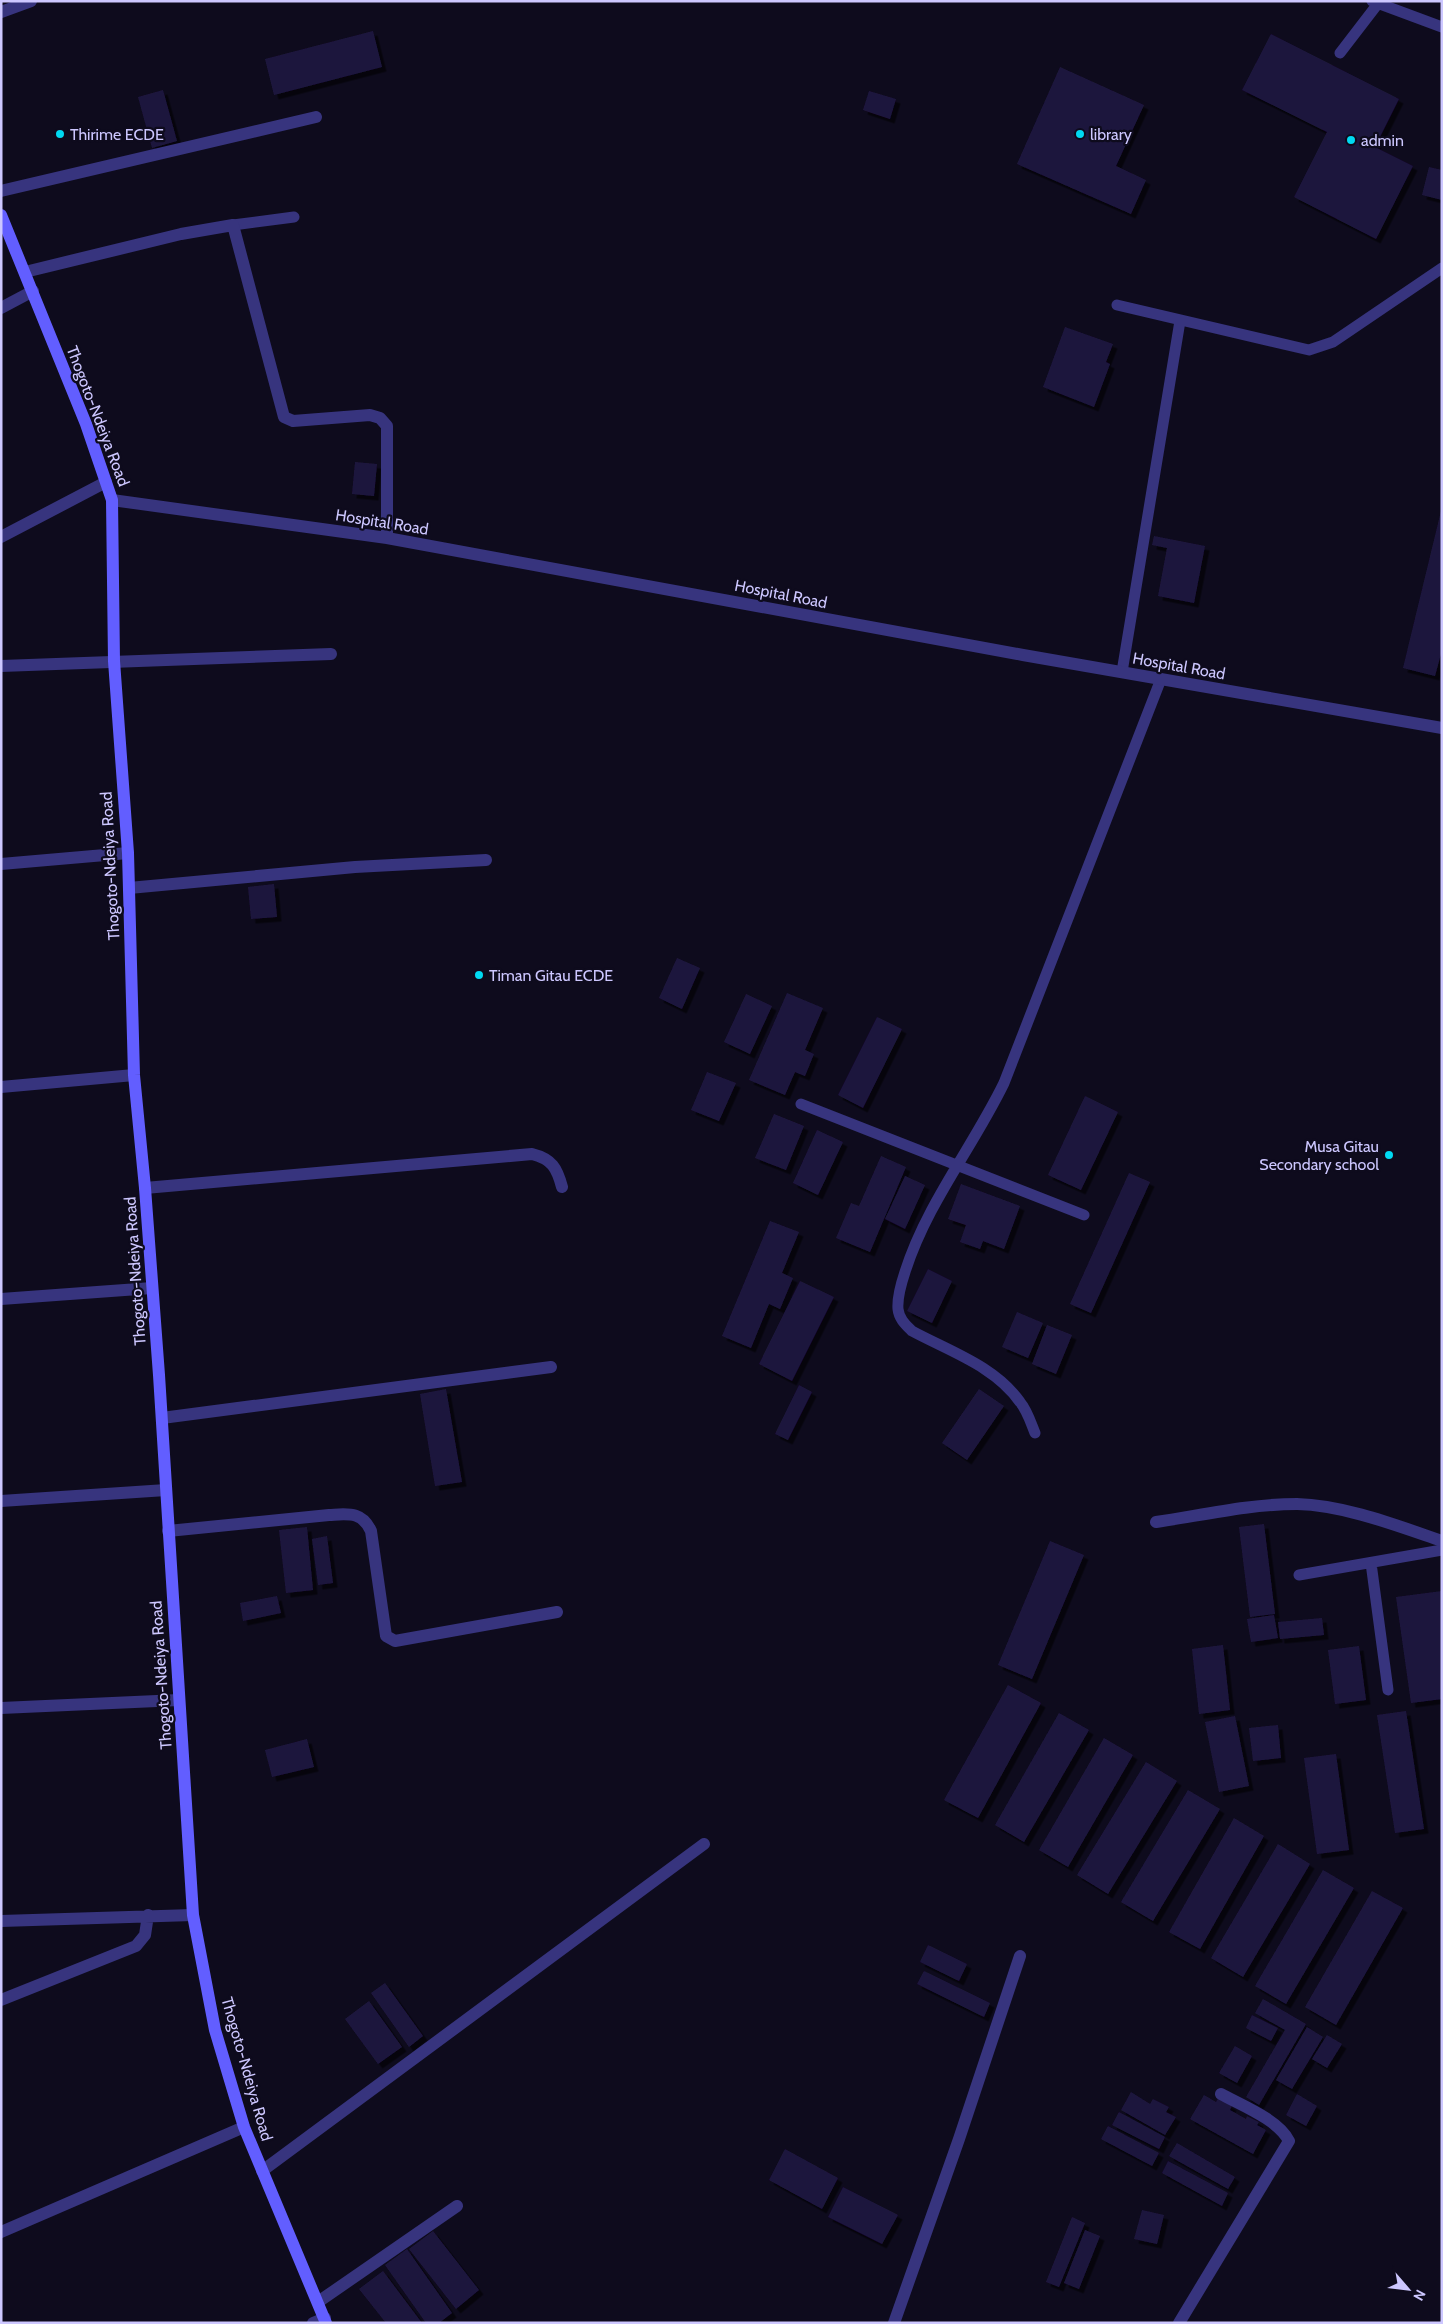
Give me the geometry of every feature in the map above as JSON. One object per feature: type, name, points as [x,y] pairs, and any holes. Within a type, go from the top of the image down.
[{"type":"main road","name":"Thogoto-Ndeiya Road","points":[[1,214],[86,424],[112,500],[114,661],[128,853],[134,1075],[145,1188],[162,1418],[193,1915],[215,2030],[244,2127],[318,2302],[321,2321]]},
{"type":"street","points":[[1,12],[31,1]]},
{"type":"street","points":[[1,191],[316,117]]},
{"type":"street","points":[[25,272],[180,234],[233,225],[284,416],[293,421],[370,415],[380,418],[387,426],[387,538]]},
{"type":"street","points":[[1,308],[33,291]]},
{"type":"street","points":[[1,537],[106,482]]},
{"type":"street","name":"Hospital Road","points":[[112,500],[387,538],[1122,672],[1442,728]]},
{"type":"street","points":[[1,666],[331,654]]},
{"type":"street","points":[[1,864],[128,853]]},
{"type":"street","points":[[129,888],[355,867],[486,860]]},
{"type":"street","points":[[1,1087],[134,1075]]},
{"type":"street","points":[[145,1188],[532,1154],[550,1161],[557,1168],[562,1187]]},
{"type":"street","points":[[1,1298],[152,1288]]},
{"type":"street","points":[[162,1418],[551,1366]]},
{"type":"street","points":[[1,1501],[166,1490]]},
{"type":"street","points":[[1156,1522],[1254,1507],[1298,1504],[1372,1518],[1442,1541]]},
{"type":"street","points":[[168,1531],[329,1515],[352,1514],[361,1516],[371,1531],[386,1636],[389,1640],[395,1641],[557,1612]]},
{"type":"street","points":[[1,1708],[179,1700]]},
{"type":"street","points":[[262,2171],[704,1844]]},
{"type":"street","points":[[1,2000],[136,1946],[144,1935],[148,1915]]},
{"type":"street","points":[[1,1921],[193,1915]]},
{"type":"street","points":[[894,2323],[959,2139],[1020,1956]]},
{"type":"street","points":[[1179,2323],[1289,2141],[1286,2134],[1274,2124],[1222,2094]]},
{"type":"street","points":[[1,2232],[244,2127]]},
{"type":"street","points":[[318,2302],[457,2206]]},
{"type":"lane","points":[[1340,53],[1376,2],[1442,27]]},
{"type":"lane","points":[[233,225],[294,217]]},
{"type":"lane","points":[[1117,305],[1310,350],[1333,342],[1442,268]]},
{"type":"lane","points":[[1122,672],[1180,321]]},
{"type":"lane","points":[[1035,1433],[1022,1403],[1009,1387],[984,1369],[912,1331],[903,1323],[898,1310],[900,1290],[913,1247],[937,1197],[989,1113],[1004,1082],[1161,679]]},
{"type":"lane","points":[[801,1104],[1084,1215]]},
{"type":"lane","points":[[1299,1575],[1442,1550]]},
{"type":"lane","points":[[1370,1563],[1388,1690]]},
{"type":"building","points":[[373,31],[382,67],[274,95],[265,59]]},
{"type":"building","name":"admin","points":[[1271,34],[1399,99],[1375,147],[1413,166],[1376,239],[1294,197],[1327,132],[1242,90]]},
{"type":"building","name":"library","points":[[1060,67],[1144,105],[1116,166],[1146,180],[1131,214],[1017,164]]},
{"type":"building","points":[[163,90],[177,141],[152,148],[138,97]]},
{"type":"building","points":[[869,91],[896,99],[890,119],[863,110]]},
{"type":"building","points":[[1429,167],[1442,170],[1442,200],[1422,195]]},
{"type":"building","points":[[1065,327],[1113,344],[1106,362],[1110,364],[1094,407],[1043,387]]},
{"type":"building","points":[[355,462],[377,464],[374,496],[352,494]]},
{"type":"building","points":[[1441,511],[1442,650],[1435,676],[1403,668]]},
{"type":"building","points":[[1154,536],[1205,546],[1194,603],[1158,596],[1167,548],[1152,545]]},
{"type":"building","points":[[274,884],[277,917],[251,919],[248,887]]},
{"type":"building","points":[[677,958],[700,968],[682,1009],[659,998]]},
{"type":"building","points":[[787,993],[823,1008],[805,1050],[814,1054],[805,1076],[795,1072],[785,1095],[749,1080]]},
{"type":"building","points":[[746,994],[772,1006],[750,1054],[724,1042]]},
{"type":"building","points":[[877,1017],[902,1029],[863,1108],[838,1095]]},
{"type":"building","points":[[707,1072],[736,1083],[719,1121],[691,1110]]},
{"type":"building","points":[[1085,1096],[1118,1112],[1081,1190],[1048,1175]]},
{"type":"building","points":[[774,1114],[804,1126],[786,1170],[755,1158]]},
{"type":"building","points":[[817,1130],[843,1142],[818,1195],[793,1183]]},
{"type":"building","points":[[881,1156],[906,1167],[870,1252],[836,1238],[851,1203],[859,1206]]},
{"type":"building","points":[[1129,1173],[1150,1182],[1091,1313],[1070,1304]]},
{"type":"building","points":[[905,1176],[925,1185],[905,1229],[885,1219]]},
{"type":"building","points":[[961,1184],[1020,1206],[1004,1249],[983,1241],[980,1249],[960,1242],[966,1225],[948,1219]]},
{"type":"building","points":[[770,1221],[799,1232],[782,1273],[793,1278],[780,1309],[769,1304],[751,1348],[722,1336]]},
{"type":"building","points":[[928,1269],[952,1281],[932,1323],[907,1311]]},
{"type":"building","points":[[800,1281],[834,1297],[792,1381],[759,1364]]},
{"type":"building","points":[[1017,1312],[1043,1323],[1028,1358],[1002,1347]]},
{"type":"building","points":[[1047,1325],[1072,1335],[1056,1374],[1032,1364]]},
{"type":"building","points":[[799,1385],[812,1392],[788,1440],[775,1434]]},
{"type":"building","points":[[446,1389],[462,1482],[435,1486],[420,1394]]},
{"type":"building","points":[[979,1389],[1004,1406],[967,1460],[942,1443]]},
{"type":"building","points":[[1264,1524],[1275,1614],[1250,1617],[1239,1527]]},
{"type":"building","points":[[307,1527],[313,1590],[286,1593],[279,1530]]},
{"type":"building","points":[[327,1536],[333,1583],[318,1585],[312,1539]]},
{"type":"building","points":[[1050,1541],[1084,1555],[1032,1679],[998,1665]]},
{"type":"building","points":[[1442,1591],[1442,1699],[1411,1703],[1396,1597]]},
{"type":"building","points":[[277,1596],[281,1613],[243,1621],[240,1603]]},
{"type":"building","points":[[1274,1615],[1278,1638],[1251,1642],[1247,1619]]},
{"type":"building","points":[[1322,1618],[1324,1635],[1280,1639],[1278,1622]]},
{"type":"building","points":[[1223,1645],[1230,1710],[1199,1714],[1192,1649]]},
{"type":"building","points":[[1359,1646],[1366,1700],[1335,1704],[1328,1650]]},
{"type":"building","points":[[1008,1685],[1041,1703],[978,1818],[944,1800]]},
{"type":"building","points":[[1406,1711],[1424,1829],[1395,1833],[1377,1715]]},
{"type":"building","points":[[1059,1713],[1089,1730],[1024,1842],[995,1825]]},
{"type":"building","points":[[1235,1716],[1249,1786],[1219,1792],[1205,1722]]},
{"type":"building","points":[[1278,1725],[1281,1758],[1253,1761],[1249,1728]]},
{"type":"building","points":[[1104,1738],[1133,1755],[1068,1867],[1039,1850]]},
{"type":"building","points":[[307,1739],[314,1767],[272,1777],[265,1750]]},
{"type":"building","points":[[1336,1754],[1349,1850],[1317,1854],[1304,1758]]},
{"type":"building","points":[[1146,1762],[1177,1781],[1108,1894],[1077,1875]]},
{"type":"building","points":[[1188,1790],[1220,1809],[1153,1921],[1121,1902]]},
{"type":"building","points":[[1234,1818],[1264,1836],[1200,1949],[1169,1932]]},
{"type":"building","points":[[1278,1844],[1310,1864],[1243,1977],[1211,1958]]},
{"type":"building","points":[[1323,1870],[1354,1888],[1286,2004],[1255,1986]]},
{"type":"building","points":[[1372,1891],[1403,1908],[1336,2025],[1305,2007]]},
{"type":"building","points":[[928,1945],[967,1964],[959,1981],[920,1962]]},
{"type":"building","points":[[924,1971],[990,2003],[984,2017],[917,1984]]},
{"type":"building","points":[[385,1983],[423,2036],[409,2047],[371,1993]]},
{"type":"building","points":[[1263,1999],[1306,2024],[1259,2105],[1246,2097],[1285,2030],[1255,2013]]},
{"type":"building","points":[[369,2001],[402,2047],[378,2064],[345,2019]]},
{"type":"building","points":[[1252,2015],[1278,2028],[1271,2041],[1246,2028]]},
{"type":"building","points":[[1307,2027],[1323,2037],[1292,2089],[1276,2080]]},
{"type":"building","points":[[1327,2035],[1342,2044],[1327,2068],[1312,2059]]},
{"type":"building","points":[[1235,2046],[1252,2056],[1237,2083],[1219,2073]]},
{"type":"building","points":[[1131,2092],[1150,2104],[1153,2099],[1169,2107],[1166,2112],[1176,2117],[1165,2135],[1121,2110]]},
{"type":"building","points":[[1297,2094],[1317,2106],[1306,2126],[1286,2115]]},
{"type":"building","points":[[1204,2095],[1216,2102],[1218,2098],[1232,2106],[1230,2110],[1246,2119],[1247,2116],[1259,2122],[1257,2125],[1266,2130],[1253,2154],[1190,2119]]},
{"type":"building","points":[[1119,2112],[1165,2137],[1159,2149],[1112,2125]]},
{"type":"building","points":[[1108,2126],[1159,2153],[1152,2166],[1101,2139]]},
{"type":"building","points":[[1177,2143],[1235,2177],[1228,2189],[1169,2156]]},
{"type":"building","points":[[785,2149],[838,2178],[822,2209],[769,2180]]},
{"type":"building","points":[[1168,2161],[1228,2193],[1222,2206],[1162,2173]]},
{"type":"building","points":[[843,2187],[898,2215],[882,2244],[828,2217]]},
{"type":"building","points":[[1142,2210],[1164,2215],[1157,2244],[1134,2239]]},
{"type":"building","points":[[1072,2217],[1085,2223],[1059,2287],[1046,2282]]},
{"type":"building","points":[[1085,2230],[1100,2236],[1079,2289],[1064,2283]]},
{"type":"building","points":[[433,2231],[479,2290],[456,2309],[409,2249]]},
{"type":"building","points":[[407,2249],[452,2313],[439,2323],[426,2323],[385,2265]]},
{"type":"building","points":[[383,2271],[422,2323],[386,2323],[359,2289]]},
{"type":"place","name":"Thirime ECDE","points":[[60,134]]},
{"type":"place","name":"library","points":[[1080,134]]},
{"type":"place","name":"admin","points":[[1351,140]]},
{"type":"place","name":"Timan Gitau ECDE","points":[[479,975]]},
{"type":"place","name":"Musa Gitau Secondary school","points":[[1389,1155]]}]
